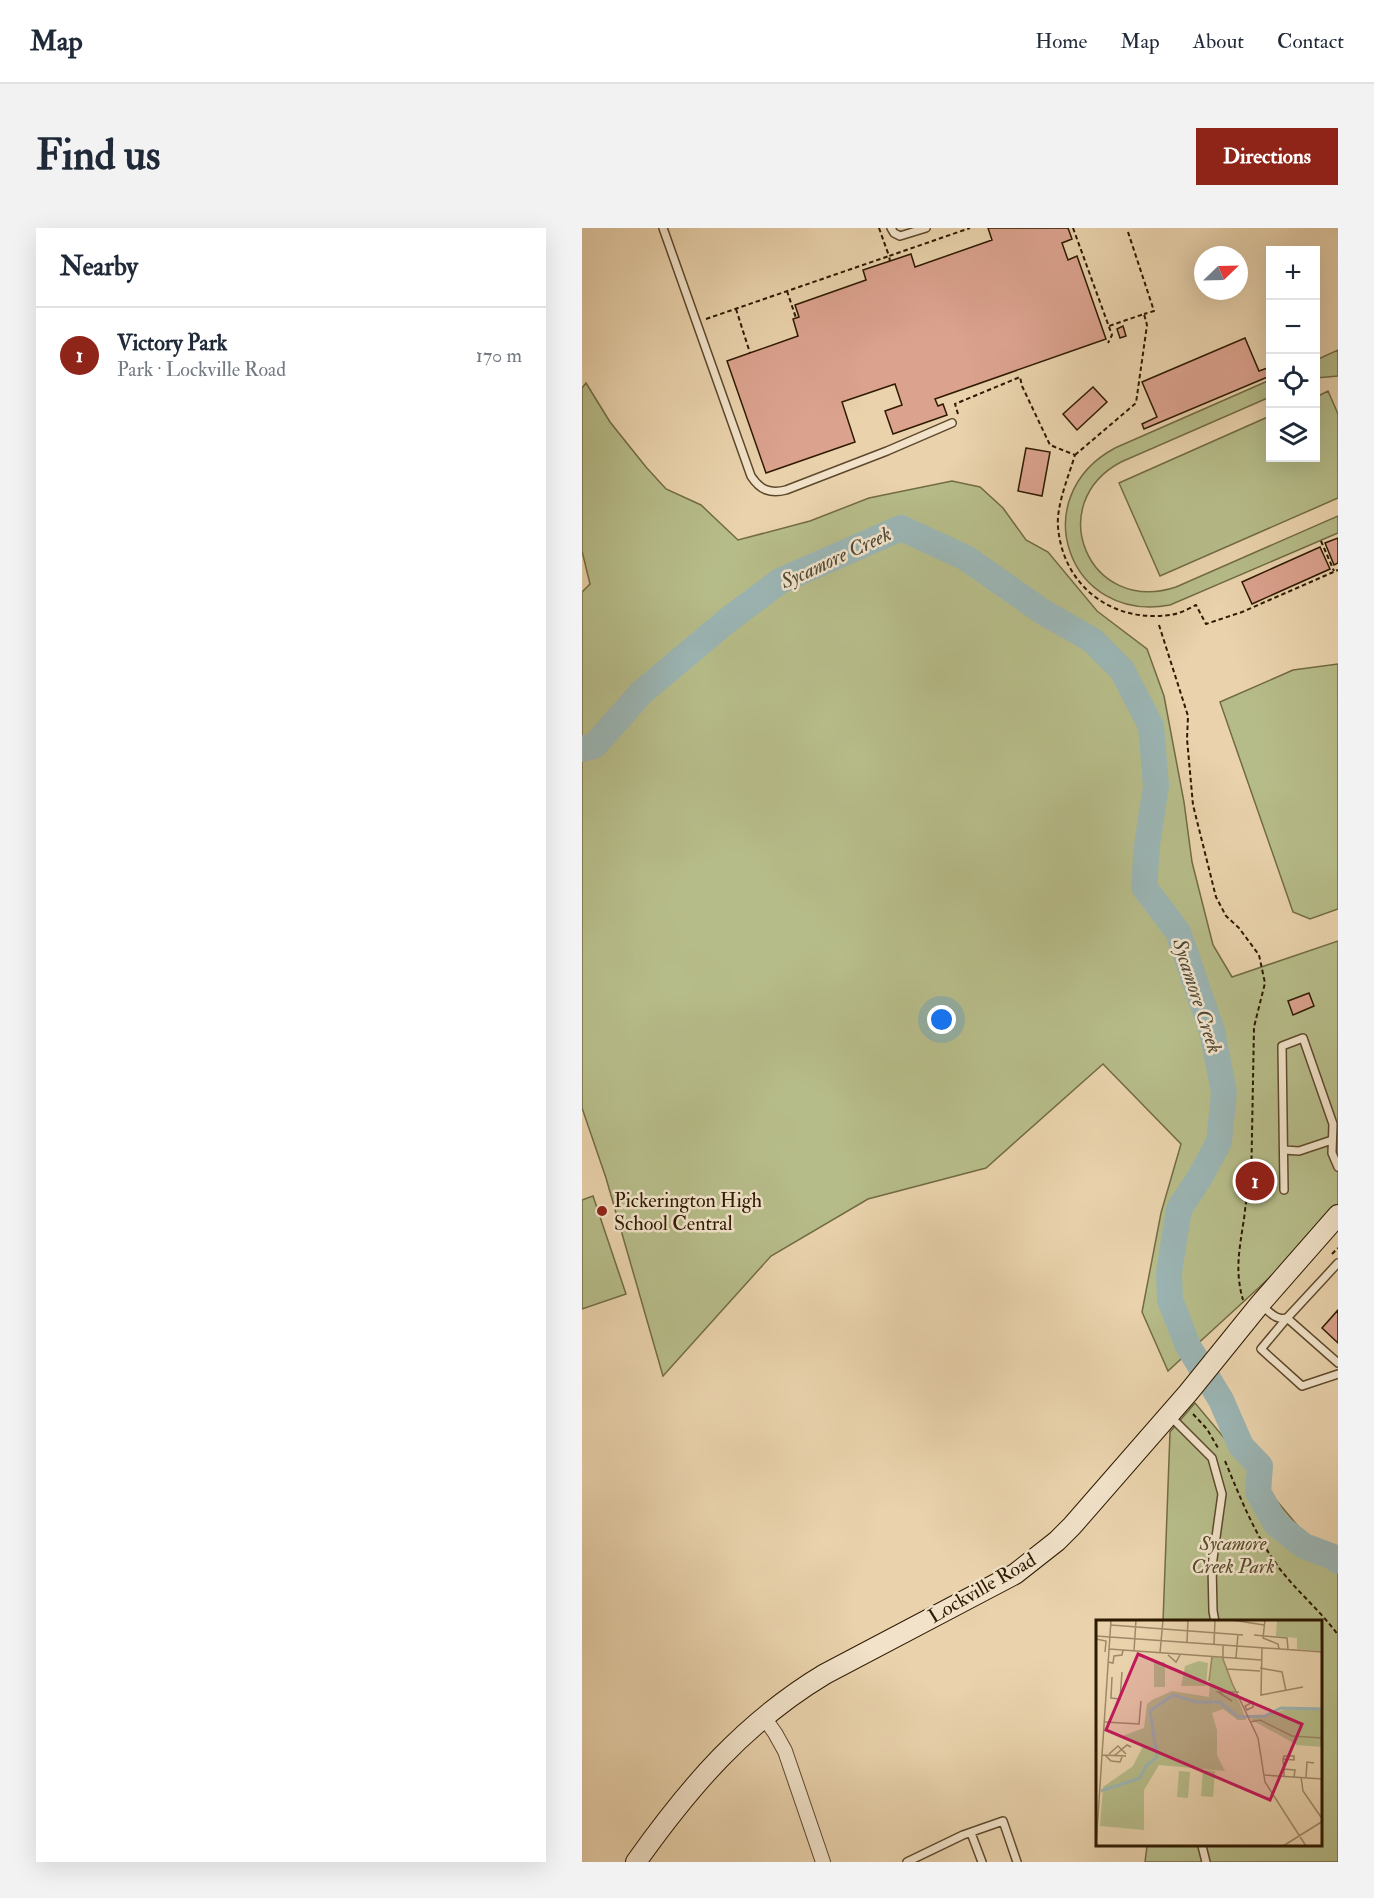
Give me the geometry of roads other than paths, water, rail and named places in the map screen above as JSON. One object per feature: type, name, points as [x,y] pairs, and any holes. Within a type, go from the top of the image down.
[{"type":"main road","name":"Lockville Road","points":[[636,1862],[686,1794],[713,1763],[763,1716],[825,1674],[1026,1567],[1072,1526],[1168,1415],[1188,1401],[1255,1311],[1338,1215]]},
{"type":"street","points":[[763,1716],[785,1751],[823,1862]]},
{"type":"lane","points":[[663,228],[751,476],[756,484],[765,491],[777,493],[786,490],[952,423]]},
{"type":"lane","points":[[891,228],[900,236],[926,228]]},
{"type":"lane","points":[[1284,1190],[1282,1046],[1303,1038],[1333,1124],[1332,1154],[1338,1167]]},
{"type":"lane","points":[[1284,1150],[1299,1151],[1332,1140]]},
{"type":"lane","points":[[1338,1263],[1261,1349],[1302,1386],[1338,1374]]},
{"type":"lane","points":[[1255,1311],[1282,1320],[1287,1318]]},
{"type":"lane","points":[[1287,1318],[1338,1363]]},
{"type":"lane","points":[[1168,1415],[1212,1458],[1222,1494],[1212,1566],[1215,1620]]},
{"type":"lane","points":[[907,1862],[1003,1821],[1017,1862]]},
{"type":"lane","points":[[971,1833],[982,1862]]},
{"type":"lane","points":[[1202,1847],[1206,1862]]},
{"type":"waterway","name":"Sycamore Creek","points":[[582,749],[594,746],[642,692],[728,620],[780,581],[901,528],[966,558],[1043,612],[1092,640],[1122,670],[1151,726],[1156,786],[1147,845],[1144,887],[1178,932],[1212,1031],[1224,1092],[1219,1142],[1179,1209],[1169,1272],[1170,1300],[1188,1346],[1221,1400],[1241,1446],[1260,1466],[1258,1492],[1276,1524],[1304,1546],[1338,1561]]},
{"type":"place","name":"Victory Park","points":[[1255,1181]]},
{"type":"place","name":"Pickerington High School Central","points":[[602,1211]]},
{"type":"park label","name":"Sycamore Creek Park","points":[[1233,1554]]}]
